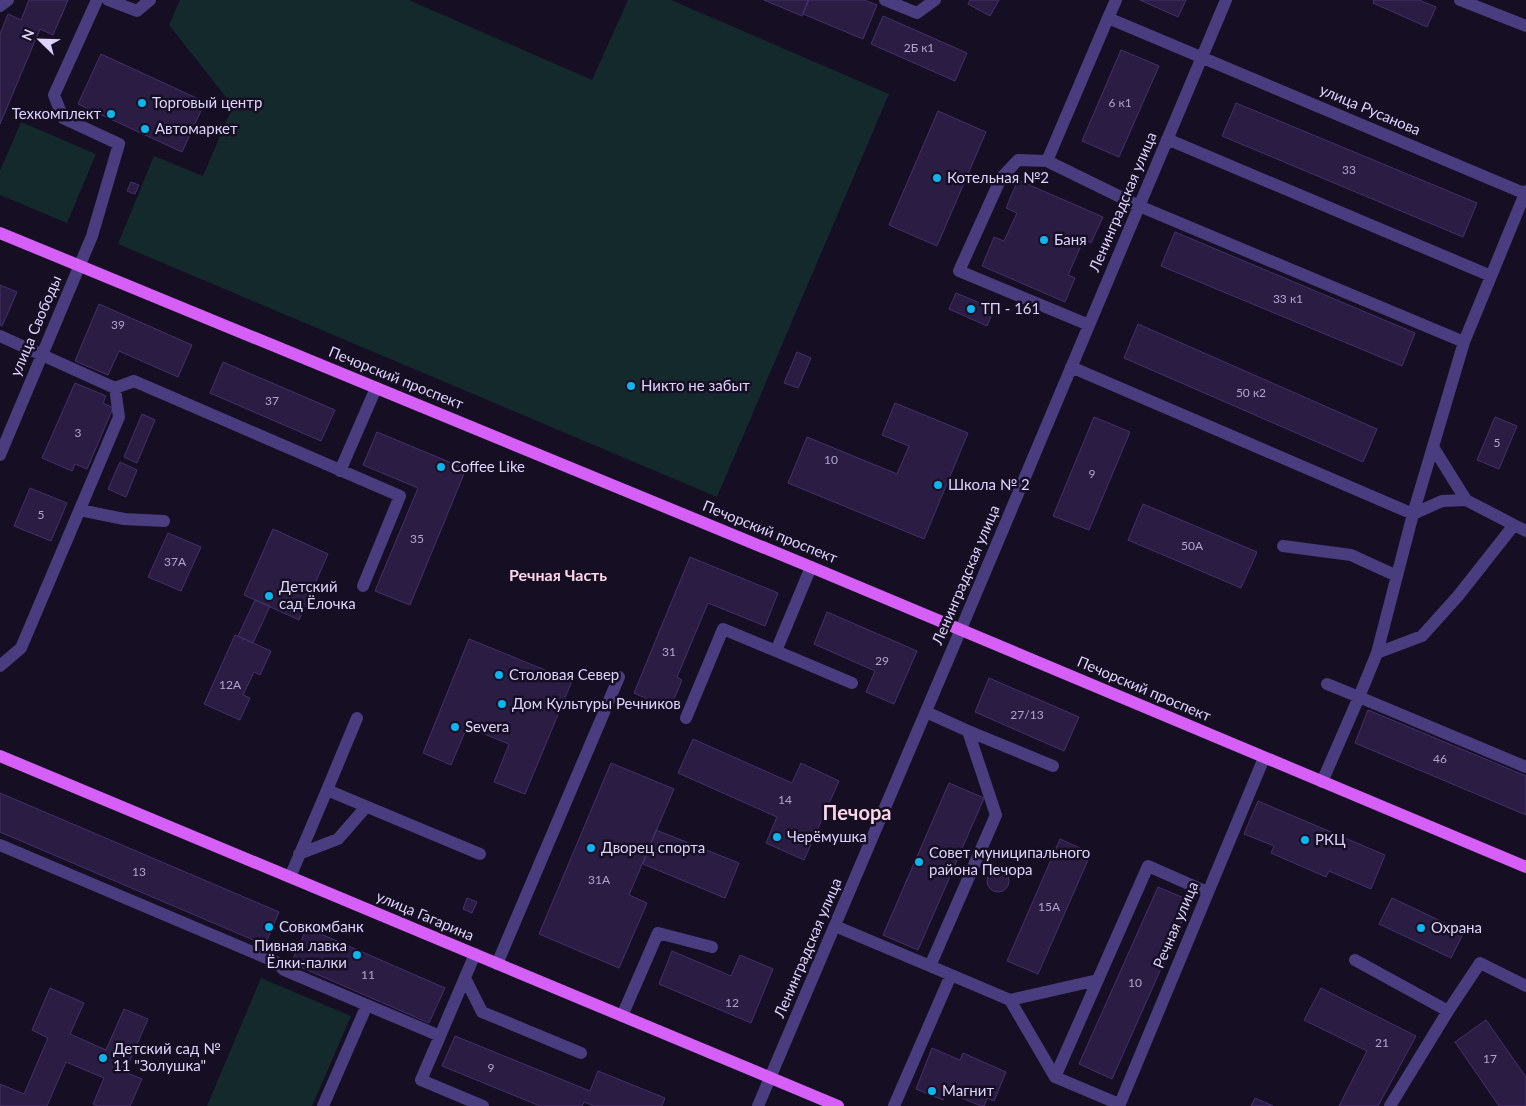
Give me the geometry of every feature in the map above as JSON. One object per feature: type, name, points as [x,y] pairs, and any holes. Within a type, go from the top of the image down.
[{"type":"main road","name":"Печорский проспект","points":[[0,233],[961,629],[1526,867]]},
{"type":"main road","name":"улица Гагарина","points":[[0,756],[838,1106]]},
{"type":"street","points":[[0,6],[8,0]]},
{"type":"street","name":"улица Свободы","points":[[0,454],[92,236],[118,144],[63,118],[54,95],[97,0]]},
{"type":"street","points":[[108,0],[138,11],[150,0]]},
{"type":"street","points":[[886,0],[917,13],[935,0]]},
{"type":"street","points":[[1047,161],[1116,0]]},
{"type":"street","name":"Ленинградская улица","points":[[758,1106],[1226,0]]},
{"type":"street","points":[[1460,0],[1526,26]]},
{"type":"street","name":"улица Русанова","points":[[1108,18],[1526,193]]},
{"type":"street","points":[[1167,139],[1491,276]]},
{"type":"street","points":[[1089,325],[959,271],[1001,178],[1018,160],[1047,161],[1139,206],[1464,342]]},
{"type":"street","points":[[1322,782],[1377,653],[1413,514],[1464,342],[1526,193]]},
{"type":"street","points":[[0,336],[115,388],[134,381],[400,496],[363,586]]},
{"type":"street","points":[[1071,367],[1413,514],[1442,501],[1466,500],[1526,531]]},
{"type":"street","points":[[0,666],[21,648],[80,510],[118,417],[115,388]]},
{"type":"street","points":[[340,471],[376,388]]},
{"type":"street","points":[[1433,447],[1466,500]]},
{"type":"street","points":[[80,510],[124,519],[164,521]]},
{"type":"street","points":[[1377,653],[1422,636],[1458,596],[1514,525]]},
{"type":"street","points":[[1283,546],[1351,554],[1397,576]]},
{"type":"street","points":[[776,651],[811,567]]},
{"type":"street","points":[[686,718],[724,630],[852,683]]},
{"type":"street","points":[[497,964],[619,677]]},
{"type":"street","points":[[1327,684],[1526,767]]},
{"type":"street","points":[[926,712],[1053,766]]},
{"type":"street","points":[[290,877],[357,718]]},
{"type":"street","points":[[930,966],[996,815],[968,730]]},
{"type":"street","name":"Речная улица","points":[[1119,1105],[1264,758]]},
{"type":"street","points":[[327,790],[480,854]]},
{"type":"street","points":[[300,854],[338,839],[366,807]]},
{"type":"street","points":[[0,845],[276,962],[284,970],[440,1036]]},
{"type":"street","points":[[1055,1077],[1148,866],[1208,892]]},
{"type":"street","points":[[835,926],[1010,1000],[1098,980]]},
{"type":"street","points":[[622,1016],[658,933],[712,947]]},
{"type":"street","points":[[475,954],[421,1080],[483,1106]]},
{"type":"street","points":[[1355,960],[1448,1011]]},
{"type":"street","points":[[1390,1106],[1448,1011],[1480,963],[1526,986]]},
{"type":"street","points":[[894,1106],[951,975]]},
{"type":"street","points":[[465,978],[482,1012],[581,1053]]},
{"type":"street","points":[[1010,1000],[1055,1077],[1119,1105]]},
{"type":"street","points":[[323,1106],[366,1005]]},
{"type":"green space","points":[[180,0],[409,0],[592,80],[628,0],[671,0],[889,94],[717,497],[118,244],[154,156],[203,176],[233,106],[169,25]]},
{"type":"green space","points":[[21,122],[96,154],[67,223],[0,195],[0,171]]},
{"type":"green space","points":[[261,978],[351,1016],[312,1106],[207,1106]]},
{"type":"building","points":[[29,0],[68,0],[53,35],[40,29],[0,124],[0,34],[8,14],[21,20]]},
{"type":"building","points":[[764,0],[808,0],[802,16]]},
{"type":"building","points":[[809,0],[864,0],[877,5],[863,39],[803,14]]},
{"type":"building","points":[[970,0],[999,0],[990,16],[968,4]]},
{"type":"building","points":[[1140,0],[1186,0],[1178,17]]},
{"type":"building","points":[[1374,0],[1419,0],[1436,7],[1427,27],[1373,3]]},
{"type":"building","points":[[883,16],[967,53],[955,81],[871,44]]},
{"type":"building","points":[[1121,50],[1159,66],[1119,157],[1082,141]]},
{"type":"building","name":"Торговый центр","points":[[101,54],[205,102],[182,152],[78,104]]},
{"type":"building","points":[[1236,103],[1477,203],[1463,237],[1222,136]]},
{"type":"building","name":"Котельная №2","points":[[938,111],[986,132],[937,246],[889,225]]},
{"type":"building","name":"Баня","points":[[1018,180],[1103,217],[1091,243],[1084,239],[1068,275],[1075,278],[1065,302],[982,266],[994,237],[1004,241],[1017,213],[1006,208]]},
{"type":"building","points":[[131,182],[139,185],[135,194],[127,191]]},
{"type":"building","points":[[1175,232],[1415,333],[1402,366],[1161,266]]},
{"type":"building","points":[[0,285],[17,292],[2,326],[0,325]]},
{"type":"building","name":"ТП - 161","points":[[956,293],[994,309],[987,326],[949,309]]},
{"type":"building","points":[[99,304],[192,345],[178,377],[119,351],[108,375],[75,361]]},
{"type":"building","points":[[1138,324],[1377,429],[1363,462],[1124,358]]},
{"type":"building","points":[[797,352],[811,358],[798,388],[784,383]]},
{"type":"building","points":[[223,362],[335,410],[321,441],[210,393]]},
{"type":"building","points":[[75,383],[106,396],[103,403],[113,408],[87,469],[75,464],[72,471],[42,458]]},
{"type":"building","points":[[895,403],[968,433],[924,539],[788,483],[807,437],[897,474],[909,446],[882,435]]},
{"type":"building","points":[[142,414],[155,420],[137,463],[124,457]]},
{"type":"building","points":[[1094,417],[1130,432],[1089,530],[1053,516]]},
{"type":"building","points":[[1495,417],[1517,426],[1499,469],[1477,460]]},
{"type":"building","points":[[377,432],[466,469],[410,605],[375,591],[418,488],[363,465]]},
{"type":"building","points":[[120,462],[137,470],[126,497],[108,489]]},
{"type":"building","points":[[30,488],[67,503],[51,541],[14,526]]},
{"type":"building","points":[[1143,504],[1257,552],[1241,588],[1128,540]]},
{"type":"building","points":[[273,529],[328,554],[299,620],[244,595]]},
{"type":"building","points":[[168,533],[201,547],[181,591],[148,577]]},
{"type":"building","points":[[690,557],[778,593],[765,626],[708,603],[677,677],[682,680],[670,709],[634,693]]},
{"type":"building","points":[[255,600],[270,606],[253,643],[238,636]]},
{"type":"building","points":[[827,612],[917,651],[894,704],[866,692],[875,671],[814,644]]},
{"type":"building","points":[[235,635],[271,651],[260,675],[254,672],[243,695],[250,698],[240,720],[204,704]]},
{"type":"building","name":"Дом Культуры Речников","points":[[469,639],[572,681],[525,794],[494,782],[509,744],[467,727],[451,765],[423,753]]},
{"type":"building","points":[[989,678],[1079,717],[1064,751],[975,712]]},
{"type":"building","points":[[1368,710],[1526,776],[1526,815],[1355,743]]},
{"type":"building","points":[[693,739],[792,783],[801,763],[839,781],[804,860],[766,843],[777,817],[678,773]]},
{"type":"building","points":[[611,763],[674,789],[629,895],[647,903],[619,968],[539,934]]},
{"type":"building","points":[[949,783],[984,798],[918,950],[883,935]]},
{"type":"building","points":[[0,793],[279,912],[265,945],[0,832]]},
{"type":"building","name":"РКЦ","points":[[1258,801],[1385,855],[1371,889],[1329,871],[1326,877],[1271,853],[1274,846],[1244,834]]},
{"type":"building","points":[[656,830],[739,863],[725,898],[643,864]]},
{"type":"building","points":[[1060,839],[1091,853],[1038,974],[1007,961]]},
{"type":"building","points":[[998,870],[1006,873],[1009,881],[1006,889],[998,892],[990,889],[987,881],[990,873]]},
{"type":"building","points":[[1158,887],[1191,901],[1112,1079],[1079,1064]]},
{"type":"building","points":[[467,898],[477,902],[472,913],[463,909]]},
{"type":"building","name":"Охрана","points":[[1392,898],[1464,932],[1451,958],[1379,924]]},
{"type":"building","points":[[307,928],[445,988],[429,1023],[291,963]]},
{"type":"building","points":[[672,951],[731,976],[740,955],[773,969],[751,1023],[659,984]]},
{"type":"building","points":[[50,988],[84,1003],[70,1034],[106,1050],[124,1009],[148,1019],[125,1072],[142,1079],[130,1106],[97,1106],[93,1104],[104,1078],[66,1062],[47,1106],[0,1106],[0,1084],[24,1094],[48,1038],[32,1030]]},
{"type":"building","points":[[1321,988],[1416,1036],[1378,1106],[1339,1106],[1367,1051],[1304,1020]]},
{"type":"building","points":[[1486,1020],[1526,1077],[1526,1106],[1499,1106],[1455,1042]]},
{"type":"building","points":[[455,1036],[590,1091],[598,1071],[665,1098],[662,1106],[594,1106],[584,1102],[582,1106],[540,1106],[442,1066]]},
{"type":"building","points":[[932,1048],[960,1060],[963,1053],[1006,1072],[994,1101],[987,1098],[984,1106],[981,1106],[947,1092],[943,1100],[916,1089]]},
{"type":"building","points":[[1255,1098],[1273,1106],[1251,1106]]},
{"type":"place","name":"Торговый центр","points":[[142,103]]},
{"type":"place","name":"Техкомплект","points":[[111,114]]},
{"type":"place","name":"Автомаркет","points":[[145,129]]},
{"type":"place","name":"Котельная №2","points":[[937,178]]},
{"type":"place","name":"Баня","points":[[1044,240]]},
{"type":"place","name":"ТП - 161","points":[[971,309]]},
{"type":"place","name":"Никто не забыт","points":[[631,386]]},
{"type":"place","name":"Coffee Like","points":[[441,467]]},
{"type":"place","name":"Школа № 2","points":[[938,485]]},
{"type":"place","name":"Детский сад Ёлочка","points":[[269,596]]},
{"type":"place","name":"Столовая Север","points":[[499,675]]},
{"type":"place","name":"Дом Культуры Речников","points":[[502,704]]},
{"type":"place","name":"Severa","points":[[455,727]]},
{"type":"place","name":"Черёмушка","points":[[777,837]]},
{"type":"place","name":"РКЦ","points":[[1305,840]]},
{"type":"place","name":"Дворец спорта","points":[[591,848]]},
{"type":"place","name":"Совет муниципального района Печора","points":[[919,862]]},
{"type":"place","name":"Совкомбанк","points":[[269,927]]},
{"type":"place","name":"Охрана","points":[[1421,928]]},
{"type":"place","name":"Пивная лавка Ёлки-палки","points":[[357,955]]},
{"type":"place","name":"Детский сад № 11 \"Золушка\"","points":[[103,1058]]},
{"type":"place","name":"Магнит","points":[[932,1091]]},
{"type":"district","name":"Речная Часть","points":[[558,575]]},
{"type":"district","name":"Печора","points":[[857,813]]}]
